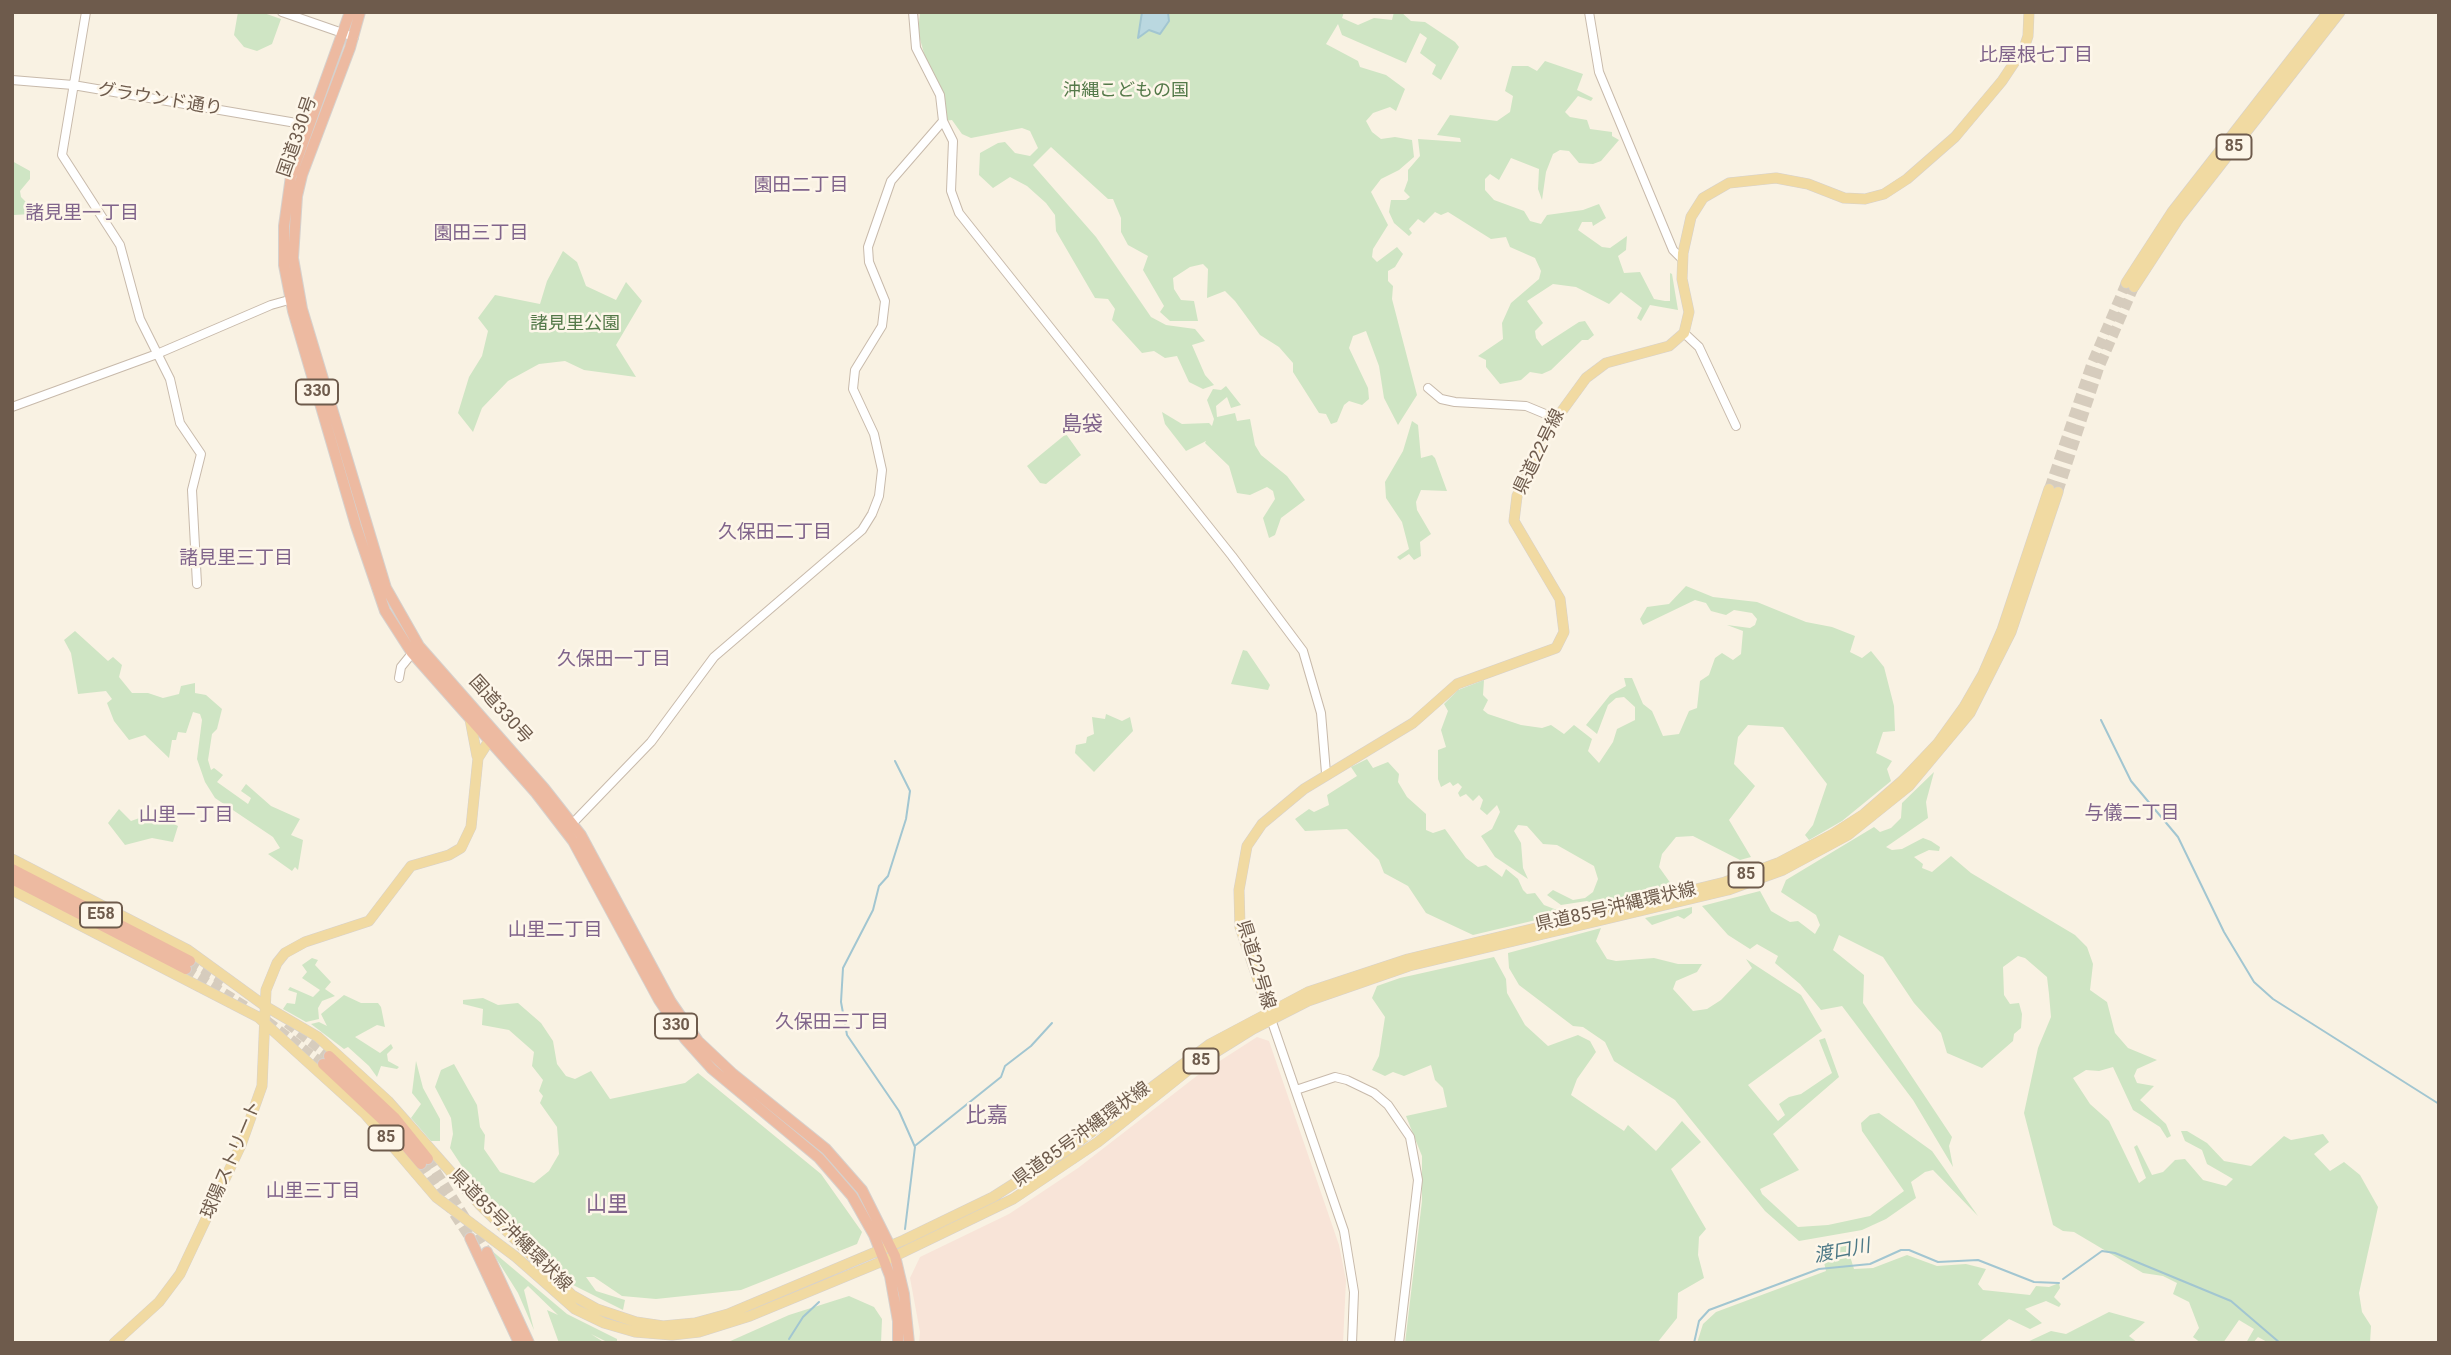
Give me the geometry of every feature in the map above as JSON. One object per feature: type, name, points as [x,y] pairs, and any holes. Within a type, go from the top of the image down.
[{"type":"highway","name":"国道330号","points":[[295,298],[293,258],[297,196],[349,36],[350,12]]},
{"type":"highway","name":"国道330号","points":[[360,12],[308,125],[291,176],[284,224],[284,265],[377,590],[392,624],[492,735],[569,827],[659,1000],[685,1039],[712,1069],[819,1158],[852,1196],[888,1253],[904,1293],[909,1343]]},
{"type":"highway","name":"国道330号","points":[[416,650],[468,715],[492,735],[506,758],[569,827]]},
{"type":"highway","name":"E58","points":[[12,869],[188,965],[12,879]]},
{"type":"highway","points":[[326,1060],[395,1118],[424,1162]]},
{"type":"highway","points":[[471,1238],[519,1343]]},
{"type":"highway","points":[[487,1251],[529,1343]]},
{"type":"highway","name":"国道330号","points":[[888,1253],[898,1343]]},
{"type":"main road","points":[[1684,333],[1689,312],[1682,259],[1696,207],[1707,194],[1721,185],[1765,178],[1793,179],[1854,200],[1884,194],[1907,179],[1961,130],[2002,81],[2024,48],[2028,36],[2029,12]]},
{"type":"main road","name":"85","points":[[2329,12],[2172,212],[2130,285],[2340,12]]},
{"type":"main road","name":"県道22号線","points":[[1270,1014],[1240,927],[1239,890],[1247,846],[1262,824],[1326,773],[1413,723],[1457,684],[1556,648],[1563,639],[1564,628],[1560,599],[1517,527],[1514,514],[1524,479],[1555,418],[1577,387],[1600,366],[1662,348],[1684,333]]},
{"type":"main road","name":"県道85号沖縄環状線","points":[[12,890],[238,1005],[265,1022],[365,1114],[436,1196],[516,1257],[568,1304],[604,1323],[647,1334],[699,1332],[750,1316],[1013,1199],[1098,1142],[1192,1067],[1270,1014],[1292,1004],[1366,979],[1544,930],[1756,880],[1805,860],[1848,835],[1909,786],[1960,719],[2019,596],[2053,490]]},
{"type":"main road","points":[[468,715],[475,734],[477,766]]},
{"type":"main road","name":"県道85号沖縄環状線","points":[[1585,920],[1725,882],[1778,863],[1843,828],[1891,793],[1960,719]]},
{"type":"main road","name":"球陽ストリート","points":[[114,1343],[162,1298],[193,1252],[258,1100],[264,1072],[265,1006],[268,985],[277,963],[285,953],[305,942],[369,921],[411,866],[426,859],[449,855],[461,848],[471,827],[481,750],[492,735]]},
{"type":"main road","points":[[477,766],[491,752],[506,758]]},
{"type":"main road","name":"県道85号沖縄環状線","points":[[12,859],[166,938],[212,966],[265,1006],[318,1037],[371,1084],[539,1266],[572,1295],[606,1313],[653,1325],[703,1322],[888,1253]]},
{"type":"main road","points":[[244,991],[268,985]]},
{"type":"street","points":[[86,12],[62,155],[120,245],[140,319],[170,379],[180,423],[201,454],[192,490],[197,584]]},
{"type":"street","points":[[282,12],[349,36]]},
{"type":"street","points":[[914,12],[916,48],[943,102],[943,121],[953,141],[951,191],[965,222],[1231,556],[1303,651],[1321,713],[1326,773]]},
{"type":"street","points":[[1589,12],[1598,72],[1673,250],[1682,259]]},
{"type":"street","name":"グラウンド通り","points":[[12,80],[73,85],[308,125]]},
{"type":"street","points":[[569,827],[651,742],[714,657],[862,530],[872,514],[879,496],[882,470],[874,434],[853,388],[855,370],[882,326],[884,301],[869,262],[868,247],[891,181],[943,121]]},
{"type":"street","points":[[12,407],[157,354],[295,298]]},
{"type":"street","points":[[1684,333],[1699,346],[1736,426]]},
{"type":"street","points":[[1428,387],[1441,398],[1455,402],[1526,406],[1555,418]]},
{"type":"street","points":[[399,678],[401,667],[416,650]]},
{"type":"street","points":[[1270,1014],[1350,1260],[1354,1292],[1352,1343]]},
{"type":"street","points":[[1296,1090],[1335,1077],[1347,1080],[1374,1093],[1388,1105],[1410,1138],[1417,1161],[1418,1180],[1399,1343]]},
{"type":"shaded area","points":[[1257,1037],[1269,1041],[1339,1245],[1346,1280],[1343,1343],[919,1343],[920,1332],[910,1278],[920,1257],[1009,1214],[1078,1168],[1198,1075]]},
{"type":"green space","points":[[238,12],[261,12],[281,19],[272,44],[257,51],[244,47],[234,35]]},
{"type":"green space","name":"沖縄こどもの国","points":[[920,12],[1344,12],[1342,18],[1358,25],[1374,18],[1392,20],[1394,12],[1401,12],[1411,21],[1425,22],[1455,42],[1459,47],[1441,80],[1432,74],[1436,65],[1420,53],[1427,38],[1420,33],[1406,63],[1342,35],[1338,24],[1326,44],[1358,61],[1360,67],[1386,75],[1405,89],[1396,111],[1390,107],[1373,113],[1366,121],[1372,132],[1381,139],[1395,137],[1412,140],[1414,157],[1399,170],[1381,179],[1371,192],[1388,225],[1373,249],[1372,257],[1377,262],[1397,247],[1403,254],[1395,267],[1388,271],[1388,281],[1393,286],[1392,299],[1417,395],[1398,425],[1384,398],[1379,366],[1366,331],[1353,336],[1349,348],[1368,388],[1369,399],[1362,405],[1349,401],[1344,405],[1337,422],[1331,424],[1326,414],[1319,413],[1293,372],[1293,363],[1279,347],[1260,335],[1235,301],[1225,291],[1207,298],[1208,269],[1203,264],[1190,267],[1173,278],[1174,289],[1181,300],[1194,301],[1198,321],[1170,321],[1160,312],[1164,306],[1143,270],[1148,256],[1128,245],[1121,232],[1121,218],[1113,199],[1108,199],[1051,147],[1033,165],[1096,237],[1151,317],[1166,325],[1195,329],[1205,341],[1192,345],[1205,375],[1214,385],[1203,389],[1189,382],[1177,356],[1165,358],[1154,351],[1142,353],[1112,320],[1115,309],[1108,299],[1095,298],[1056,231],[1055,215],[1046,203],[1027,186],[1010,177],[993,188],[979,175],[980,153],[998,143],[1005,142],[1015,153],[1030,156],[1038,148],[1030,131],[1022,128],[971,138],[962,134],[952,120],[943,121],[918,32]]},
{"type":"green space","points":[[1545,61],[1583,74],[1577,90],[1593,98],[1591,101],[1578,96],[1565,112],[1570,117],[1587,120],[1590,129],[1612,132],[1612,136],[1619,140],[1601,161],[1593,164],[1579,163],[1569,151],[1560,150],[1553,154],[1546,172],[1542,200],[1538,189],[1539,169],[1511,158],[1499,180],[1490,174],[1485,179],[1485,190],[1494,200],[1524,211],[1530,221],[1541,224],[1547,215],[1583,210],[1599,204],[1606,218],[1593,226],[1592,222],[1582,222],[1578,230],[1602,247],[1610,248],[1627,236],[1626,250],[1618,256],[1624,273],[1640,272],[1654,299],[1665,301],[1670,301],[1670,273],[1672,274],[1678,310],[1650,305],[1641,321],[1637,318],[1642,308],[1621,292],[1609,304],[1576,287],[1553,284],[1527,301],[1543,323],[1535,331],[1542,346],[1579,322],[1585,321],[1594,335],[1588,340],[1582,340],[1551,370],[1542,374],[1530,372],[1521,380],[1500,384],[1486,367],[1486,360],[1478,356],[1503,339],[1502,323],[1511,303],[1539,279],[1541,271],[1535,258],[1510,247],[1506,237],[1491,239],[1448,212],[1441,215],[1435,212],[1424,223],[1418,219],[1409,229],[1412,233],[1409,236],[1394,223],[1389,212],[1391,200],[1406,200],[1410,197],[1404,191],[1408,170],[1420,156],[1418,139],[1461,142],[1460,138],[1437,135],[1450,115],[1497,121],[1510,112],[1513,96],[1505,91],[1512,66],[1528,66],[1537,71]]},
{"type":"green space","points":[[12,161],[30,171],[30,179],[20,191],[21,197],[34,210],[31,214],[14,215]]},
{"type":"green space","name":"諸見里公園","points":[[563,251],[577,262],[586,286],[616,300],[626,282],[642,301],[616,345],[636,377],[584,370],[565,361],[539,364],[508,381],[482,408],[473,432],[458,413],[469,377],[482,356],[488,331],[478,318],[495,295],[540,304],[547,281]]},
{"type":"green space","points":[[1226,386],[1241,405],[1231,408],[1227,397],[1216,406],[1217,417],[1235,413],[1237,421],[1250,419],[1255,445],[1261,455],[1287,476],[1305,500],[1281,518],[1275,535],[1269,538],[1263,518],[1275,499],[1273,491],[1267,487],[1250,495],[1237,493],[1229,466],[1206,441],[1186,451],[1165,424],[1162,412],[1182,424],[1209,423],[1212,426],[1214,419],[1207,400],[1213,389],[1221,390]]},
{"type":"green space","points":[[1412,421],[1418,425],[1421,458],[1432,455],[1435,458],[1447,491],[1421,490],[1416,502],[1417,510],[1431,534],[1420,542],[1421,556],[1414,560],[1409,554],[1400,560],[1397,557],[1409,549],[1402,522],[1386,498],[1385,482],[1403,451]]},
{"type":"green space","points":[[1066,434],[1081,455],[1046,484],[1040,483],[1027,466]]},
{"type":"green space","points":[[1686,586],[1713,597],[1757,602],[1806,622],[1832,627],[1855,636],[1850,652],[1862,658],[1871,651],[1884,667],[1894,706],[1895,731],[1883,732],[1876,753],[1892,761],[1887,769],[1891,781],[1842,821],[1809,840],[1805,835],[1813,825],[1827,784],[1783,727],[1748,725],[1738,737],[1734,764],[1755,786],[1729,820],[1751,857],[1740,860],[1693,836],[1676,837],[1662,854],[1659,867],[1674,888],[1597,905],[1587,901],[1561,905],[1547,895],[1553,890],[1573,900],[1585,898],[1593,892],[1598,879],[1594,866],[1557,845],[1543,844],[1527,826],[1518,825],[1514,831],[1521,843],[1523,868],[1528,879],[1495,857],[1481,836],[1492,829],[1500,812],[1497,805],[1487,815],[1480,809],[1483,800],[1479,795],[1473,801],[1466,794],[1460,797],[1458,793],[1462,787],[1458,783],[1453,786],[1450,782],[1441,787],[1438,779],[1438,750],[1446,747],[1441,730],[1448,711],[1444,704],[1458,690],[1484,680],[1483,695],[1488,700],[1483,710],[1488,714],[1521,725],[1542,728],[1551,725],[1564,734],[1574,725],[1592,739],[1588,751],[1599,763],[1613,742],[1617,729],[1635,720],[1635,707],[1624,697],[1616,698],[1608,705],[1597,734],[1586,725],[1610,695],[1626,686],[1624,678],[1632,678],[1643,704],[1652,711],[1663,736],[1679,734],[1689,711],[1697,708],[1700,681],[1709,675],[1715,658],[1722,653],[1733,660],[1741,654],[1743,631],[1727,625],[1750,628],[1755,625],[1757,619],[1752,613],[1734,610],[1726,615],[1711,611],[1706,603],[1695,600],[1643,625],[1640,619],[1647,607],[1669,604]]},
{"type":"green space","points":[[75,631],[108,661],[113,657],[122,665],[119,677],[132,693],[148,693],[163,698],[179,694],[181,686],[195,683],[195,693],[206,695],[222,709],[217,729],[212,734],[208,760],[211,770],[214,768],[223,775],[217,782],[248,804],[251,798],[241,791],[246,784],[271,806],[300,819],[291,835],[303,840],[298,870],[295,867],[292,871],[268,854],[280,848],[273,837],[215,798],[205,782],[197,759],[202,720],[200,714],[193,712],[186,733],[178,732],[176,740],[172,740],[169,758],[145,735],[129,740],[114,721],[107,703],[112,699],[106,691],[78,694],[71,653],[64,640]]},
{"type":"green space","points":[[1243,650],[1247,651],[1270,685],[1268,690],[1231,684]]},
{"type":"green space","points":[[1106,714],[1122,721],[1130,717],[1133,731],[1094,772],[1075,753],[1076,745],[1086,743],[1087,737],[1094,734],[1092,717],[1105,719]]},
{"type":"green space","points":[[1367,759],[1373,768],[1388,762],[1399,774],[1398,782],[1407,797],[1426,814],[1426,830],[1433,833],[1445,829],[1466,858],[1478,867],[1486,865],[1502,877],[1506,869],[1518,879],[1527,894],[1535,893],[1544,905],[1557,910],[1578,910],[1473,935],[1426,913],[1408,886],[1384,873],[1379,860],[1347,829],[1305,831],[1295,819],[1309,809],[1314,812],[1329,805],[1327,795],[1357,776],[1351,767]]},
{"type":"green space","points":[[1934,772],[1926,802],[1928,818],[1886,847],[1892,850],[1902,849],[1923,838],[1931,841],[1940,847],[1939,851],[1929,850],[1914,857],[1923,864],[1922,868],[1932,872],[1951,856],[1971,873],[2075,935],[2087,947],[2093,964],[2090,990],[2107,1002],[2115,1033],[2128,1048],[2157,1060],[2137,1069],[2134,1076],[2137,1083],[2154,1086],[2140,1100],[2166,1124],[2171,1136],[2167,1138],[2160,1127],[2133,1110],[2113,1067],[2099,1071],[2086,1070],[2073,1078],[2090,1104],[2109,1121],[2139,1183],[2146,1178],[2134,1147],[2137,1145],[2152,1175],[2163,1172],[2175,1160],[2185,1159],[2203,1180],[2226,1186],[2233,1179],[2207,1164],[2202,1150],[2185,1141],[2181,1131],[2187,1131],[2207,1143],[2224,1161],[2251,1166],[2284,1136],[2291,1140],[2323,1134],[2329,1142],[2314,1154],[2330,1171],[2344,1162],[2360,1175],[2378,1207],[2359,1293],[2362,1312],[2371,1326],[2370,1343],[2269,1343],[2258,1337],[2253,1343],[2246,1343],[2254,1329],[2239,1320],[2223,1343],[2201,1343],[2193,1337],[2199,1328],[2189,1302],[2173,1294],[2177,1283],[2163,1276],[2143,1273],[2074,1232],[2063,1231],[2053,1225],[2024,1113],[2038,1048],[2051,1017],[2049,994],[2047,977],[2025,958],[2018,956],[2003,967],[2004,995],[2010,1004],[2019,1003],[2022,1014],[2021,1028],[2014,1034],[2013,1041],[1982,1068],[1947,1053],[1941,1033],[1914,1003],[1883,957],[1839,935],[1833,950],[1864,975],[1863,1003],[1952,1137],[1949,1146],[1953,1167],[1913,1100],[1842,1006],[1821,1010],[1800,984],[1775,963],[1778,956],[1757,944],[1750,949],[1728,935],[1702,906],[1760,891],[1771,911],[1790,922],[1798,921],[1815,934],[1820,925],[1816,915],[1781,892],[1786,880],[1874,827],[1880,832],[1891,828],[1901,818],[1902,803]]},
{"type":"green space","points":[[119,809],[131,821],[145,816],[164,819],[178,826],[173,842],[152,838],[125,845],[108,823]]},
{"type":"green space","points":[[1692,907],[1692,913],[1684,919],[1678,916],[1652,925],[1645,918]]},
{"type":"green space","points":[[1601,928],[1596,941],[1607,959],[1616,961],[1654,958],[1678,964],[1702,964],[1697,972],[1676,981],[1673,989],[1693,1011],[1707,1009],[1721,1000],[1752,968],[1746,959],[1801,995],[1822,1031],[1748,1085],[1778,1121],[1785,1115],[1779,1104],[1789,1097],[1801,1094],[1832,1073],[1819,1040],[1825,1038],[1839,1077],[1773,1134],[1799,1170],[1760,1189],[1762,1194],[1798,1227],[1828,1225],[1870,1216],[1904,1191],[1862,1131],[1861,1123],[1870,1115],[1879,1113],[1932,1151],[1978,1216],[1933,1170],[1911,1182],[1916,1198],[1886,1219],[1862,1230],[1799,1241],[1765,1211],[1675,1100],[1614,1061],[1605,1042],[1583,1027],[1573,1026],[1519,985],[1509,968],[1508,953]]},
{"type":"green space","points":[[1494,957],[1506,979],[1507,993],[1525,1025],[1548,1046],[1578,1035],[1590,1041],[1596,1052],[1577,1079],[1571,1095],[1624,1131],[1628,1125],[1656,1151],[1682,1121],[1701,1142],[1671,1169],[1706,1229],[1699,1237],[1698,1255],[1704,1278],[1678,1293],[1677,1318],[1657,1343],[1405,1343],[1422,1201],[1422,1156],[1406,1116],[1447,1107],[1443,1088],[1435,1080],[1431,1065],[1404,1076],[1393,1072],[1385,1076],[1372,1070],[1379,1056],[1385,1017],[1372,998],[1377,986],[1400,978]]},
{"type":"green space","points":[[312,958],[318,960],[315,965],[331,982],[325,989],[335,996],[322,1001],[318,1008],[319,1019],[306,1022],[283,1009],[287,1003],[295,1004],[297,993],[288,990],[290,987],[313,997],[320,990],[302,978],[307,972],[302,965]]},
{"type":"green space","points":[[344,995],[361,1003],[378,1003],[381,1007],[385,1027],[377,1025],[355,1037],[380,1053],[391,1044],[393,1048],[387,1054],[388,1061],[399,1067],[397,1069],[381,1066],[377,1077],[348,1047],[344,1049],[311,1024],[319,1022],[327,1026],[321,1014]]},
{"type":"green space","points":[[483,998],[498,1005],[518,1003],[541,1023],[553,1041],[557,1064],[566,1076],[575,1079],[591,1071],[610,1099],[685,1083],[698,1073],[821,1174],[862,1232],[857,1244],[741,1290],[656,1299],[622,1296],[594,1277],[586,1277],[596,1291],[625,1300],[623,1310],[571,1284],[548,1264],[469,1177],[450,1148],[453,1134],[451,1118],[435,1087],[441,1070],[454,1064],[477,1105],[480,1127],[485,1135],[484,1149],[500,1172],[534,1183],[549,1171],[559,1154],[557,1127],[540,1103],[543,1096],[539,1091],[543,1080],[532,1066],[534,1052],[509,1030],[482,1025],[483,1009],[463,1004],[463,1000]]},
{"type":"green space","points":[[416,1061],[423,1088],[440,1119],[440,1141],[431,1141],[411,1118],[421,1104],[412,1093]]},
{"type":"green space","points":[[1845,1240],[1854,1269],[1873,1268],[1907,1255],[1937,1266],[1966,1264],[1986,1269],[1978,1284],[1983,1290],[2030,1295],[2036,1286],[2049,1287],[2059,1283],[2060,1288],[2054,1297],[2061,1304],[2059,1307],[2046,1301],[2025,1309],[2042,1323],[2030,1329],[2009,1319],[1978,1343],[1697,1343],[1703,1324],[1716,1312],[1826,1271],[1820,1245]]},
{"type":"green space","points":[[491,1250],[567,1314],[617,1339],[617,1343],[609,1343],[591,1334],[605,1343],[559,1343],[547,1310],[558,1315],[528,1286],[524,1290],[534,1330],[518,1293]]},
{"type":"green space","points":[[849,1296],[874,1307],[882,1319],[881,1343],[726,1343],[789,1315]]},
{"type":"green space","points":[[2109,1312],[2145,1322],[2129,1336],[2138,1343],[2025,1343],[2051,1331],[2066,1334]]},
{"type":"water","points":[[1142,12],[1168,12],[1169,21],[1160,34],[1149,30],[1138,38]]},
{"type":"waterway","points":[[2101,720],[2131,781],[2178,837],[2224,932],[2254,982],[2273,999],[2439,1104]]},
{"type":"waterway","points":[[895,761],[910,791],[906,819],[888,876],[879,886],[873,910],[843,968],[841,1002],[847,1035],[899,1111],[915,1147],[905,1229]]},
{"type":"waterway","points":[[916,1145],[1001,1077],[1005,1066],[1031,1046],[1052,1023]]},
{"type":"waterway","name":"渡口川","points":[[1694,1343],[1699,1321],[1709,1310],[1819,1269],[1870,1264],[1901,1250],[1909,1250],[1938,1262],[1978,1260],[2034,1282],[2059,1283]]},
{"type":"waterway","name":"渡口川","points":[[2063,1279],[2102,1251],[2115,1253],[2231,1301],[2280,1343]]},
{"type":"waterway","points":[[789,1339],[803,1317],[819,1302]]},
{"type":"tunnel","points":[[2049,489],[2091,365],[2126,283]]},
{"type":"tunnel","points":[[2058,492],[2099,368],[2134,287]]},
{"type":"tunnel","points":[[190,961],[224,981]]},
{"type":"tunnel","points":[[186,969],[248,1008]]},
{"type":"tunnel","points":[[267,1021],[323,1064]]},
{"type":"tunnel","points":[[287,1023],[329,1056]]},
{"type":"tunnel","points":[[428,1159],[487,1252]]},
{"type":"tunnel","points":[[421,1164],[470,1238]]},
{"type":"district","name":"比屋根七丁目","points":[[2036,56]]},
{"type":"district","name":"園田二丁目","points":[[801,186]]},
{"type":"district","name":"諸見里一丁目","points":[[82,214]]},
{"type":"district","name":"園田三丁目","points":[[481,234]]},
{"type":"district","name":"島袋","points":[[1082,426]]},
{"type":"district","name":"久保田二丁目","points":[[775,533]]},
{"type":"district","name":"諸見里三丁目","points":[[236,559]]},
{"type":"district","name":"久保田一丁目","points":[[614,660]]},
{"type":"district","name":"与儀二丁目","points":[[2132,814]]},
{"type":"district","name":"山里一丁目","points":[[186,816]]},
{"type":"district","name":"山里二丁目","points":[[555,931]]},
{"type":"district","name":"久保田三丁目","points":[[832,1023]]},
{"type":"district","name":"比嘉","points":[[987,1117]]},
{"type":"district","name":"山里三丁目","points":[[313,1192]]},
{"type":"district","name":"山里","points":[[607,1206]]}]
